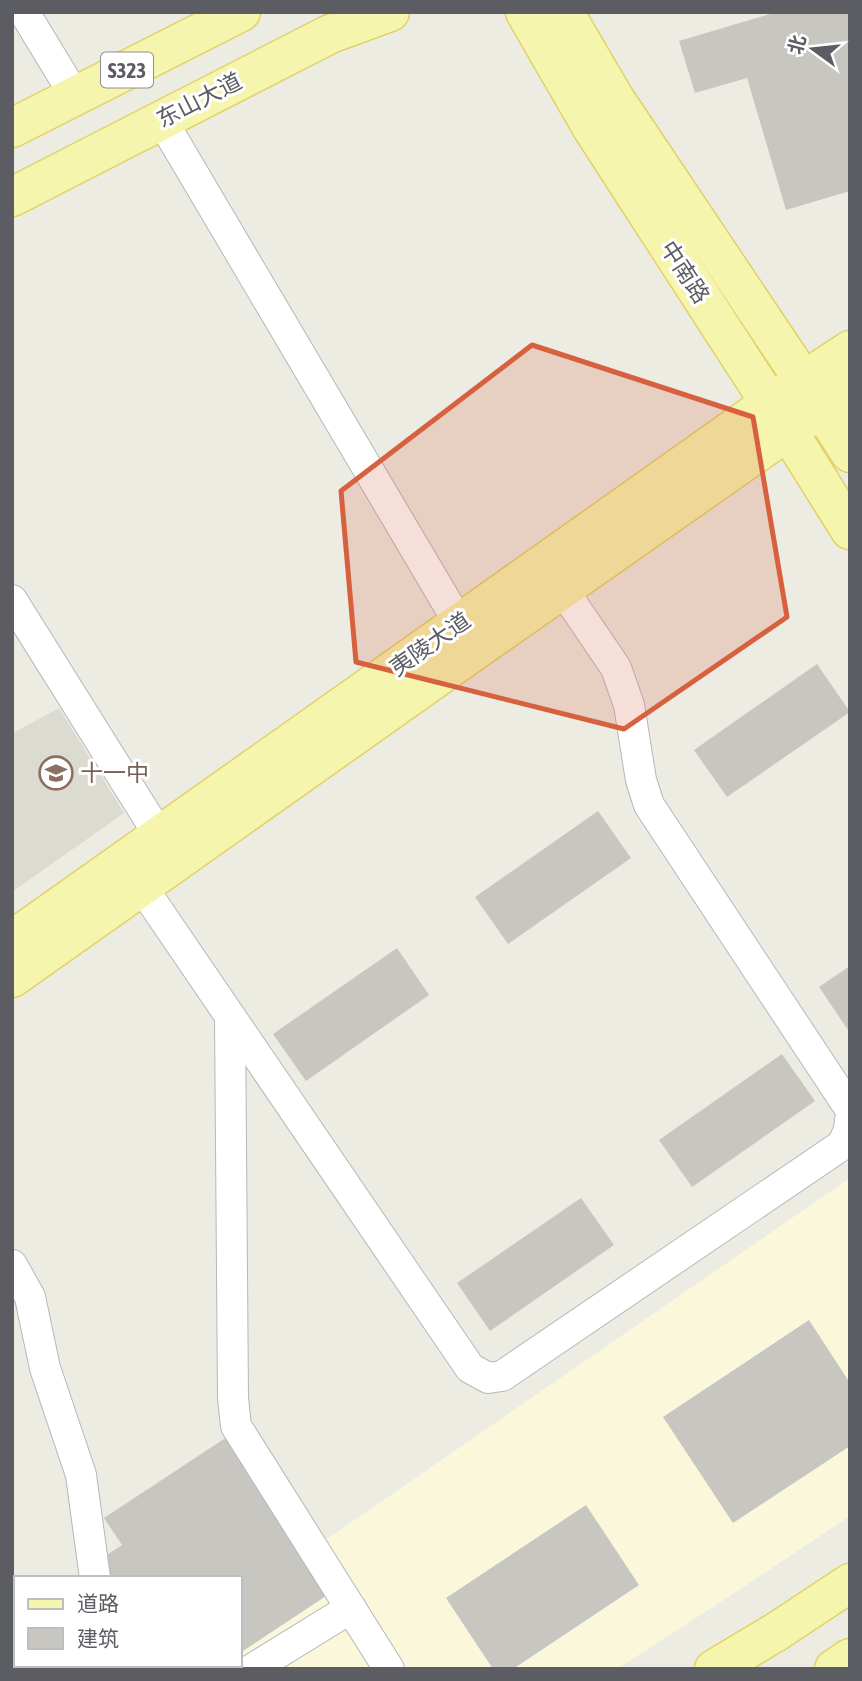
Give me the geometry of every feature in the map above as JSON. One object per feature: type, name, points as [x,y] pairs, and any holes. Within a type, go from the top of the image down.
[{"type":"main road","name":"S323","points":[[12,128],[242,12]]},
{"type":"main road","name":"东山大道","points":[[12,197],[330,34],[390,12]]},
{"type":"main road","name":"中南路","points":[[525,12],[592,128],[850,530]]},
{"type":"main road","name":"中南路","points":[[564,12],[615,99],[826,393],[850,453]]},
{"type":"main road","name":"夷陵大道","points":[[12,940],[459,623],[779,417],[826,393],[850,350]]},
{"type":"main road","name":"夷陵大道","points":[[12,978],[563,590],[779,417]]},
{"type":"main road","points":[[714,1669],[850,1583]]},
{"type":"main road","points":[[834,1669],[850,1658]]},
{"type":"street","points":[[24,12],[75,96]]},
{"type":"street","points":[[161,119],[459,623]]},
{"type":"street","points":[[563,590],[616,668],[629,705],[641,780],[649,805],[850,1109]]},
{"type":"street","points":[[12,600],[159,835]]},
{"type":"street","points":[[142,887],[470,1368],[488,1378],[502,1376],[842,1145],[850,1120]]},
{"type":"street","points":[[230,1018],[233,1385],[236,1426],[389,1669]]},
{"type":"street","points":[[12,1265],[30,1297],[45,1368],[81,1475],[95,1576]]},
{"type":"street","points":[[253,1669],[351,1608]]},
{"type":"highlighted area","points":[[532,345],[753,417],[787,617],[624,729],[356,662],[341,491]]},
{"type":"shaded area","name":"十一中","points":[[59,708],[124,813],[12,892],[12,729],[15,732]]},
{"type":"shaded area","points":[[850,1178],[850,1516],[617,1669],[138,1669],[242,1667],[242,1598]]},
{"type":"building","points":[[777,12],[850,12],[850,191],[786,210],[747,78],[695,93],[679,41]]},
{"type":"building","points":[[817,664],[850,712],[727,797],[694,750]]},
{"type":"building","points":[[598,811],[631,858],[508,944],[475,897]]},
{"type":"building","points":[[397,948],[429,995],[306,1081],[273,1034]]},
{"type":"building","points":[[850,966],[850,1033],[819,987]]},
{"type":"building","points":[[782,1054],[815,1101],[692,1187],[659,1140]]},
{"type":"building","points":[[581,1198],[614,1245],[490,1331],[457,1283]]},
{"type":"building","points":[[809,1320],[850,1383],[850,1446],[733,1523],[663,1417]]},
{"type":"building","points":[[230,1435],[332,1592],[242,1652],[242,1576],[110,1576],[99,1560],[122,1545],[104,1518]]},
{"type":"building","points":[[586,1505],[639,1585],[513,1669],[493,1669],[446,1598]]},
{"type":"building","points":[[169,1667],[218,1667],[215,1669]]},
{"type":"place","name":"十一中","points":[[56,773]]}]
